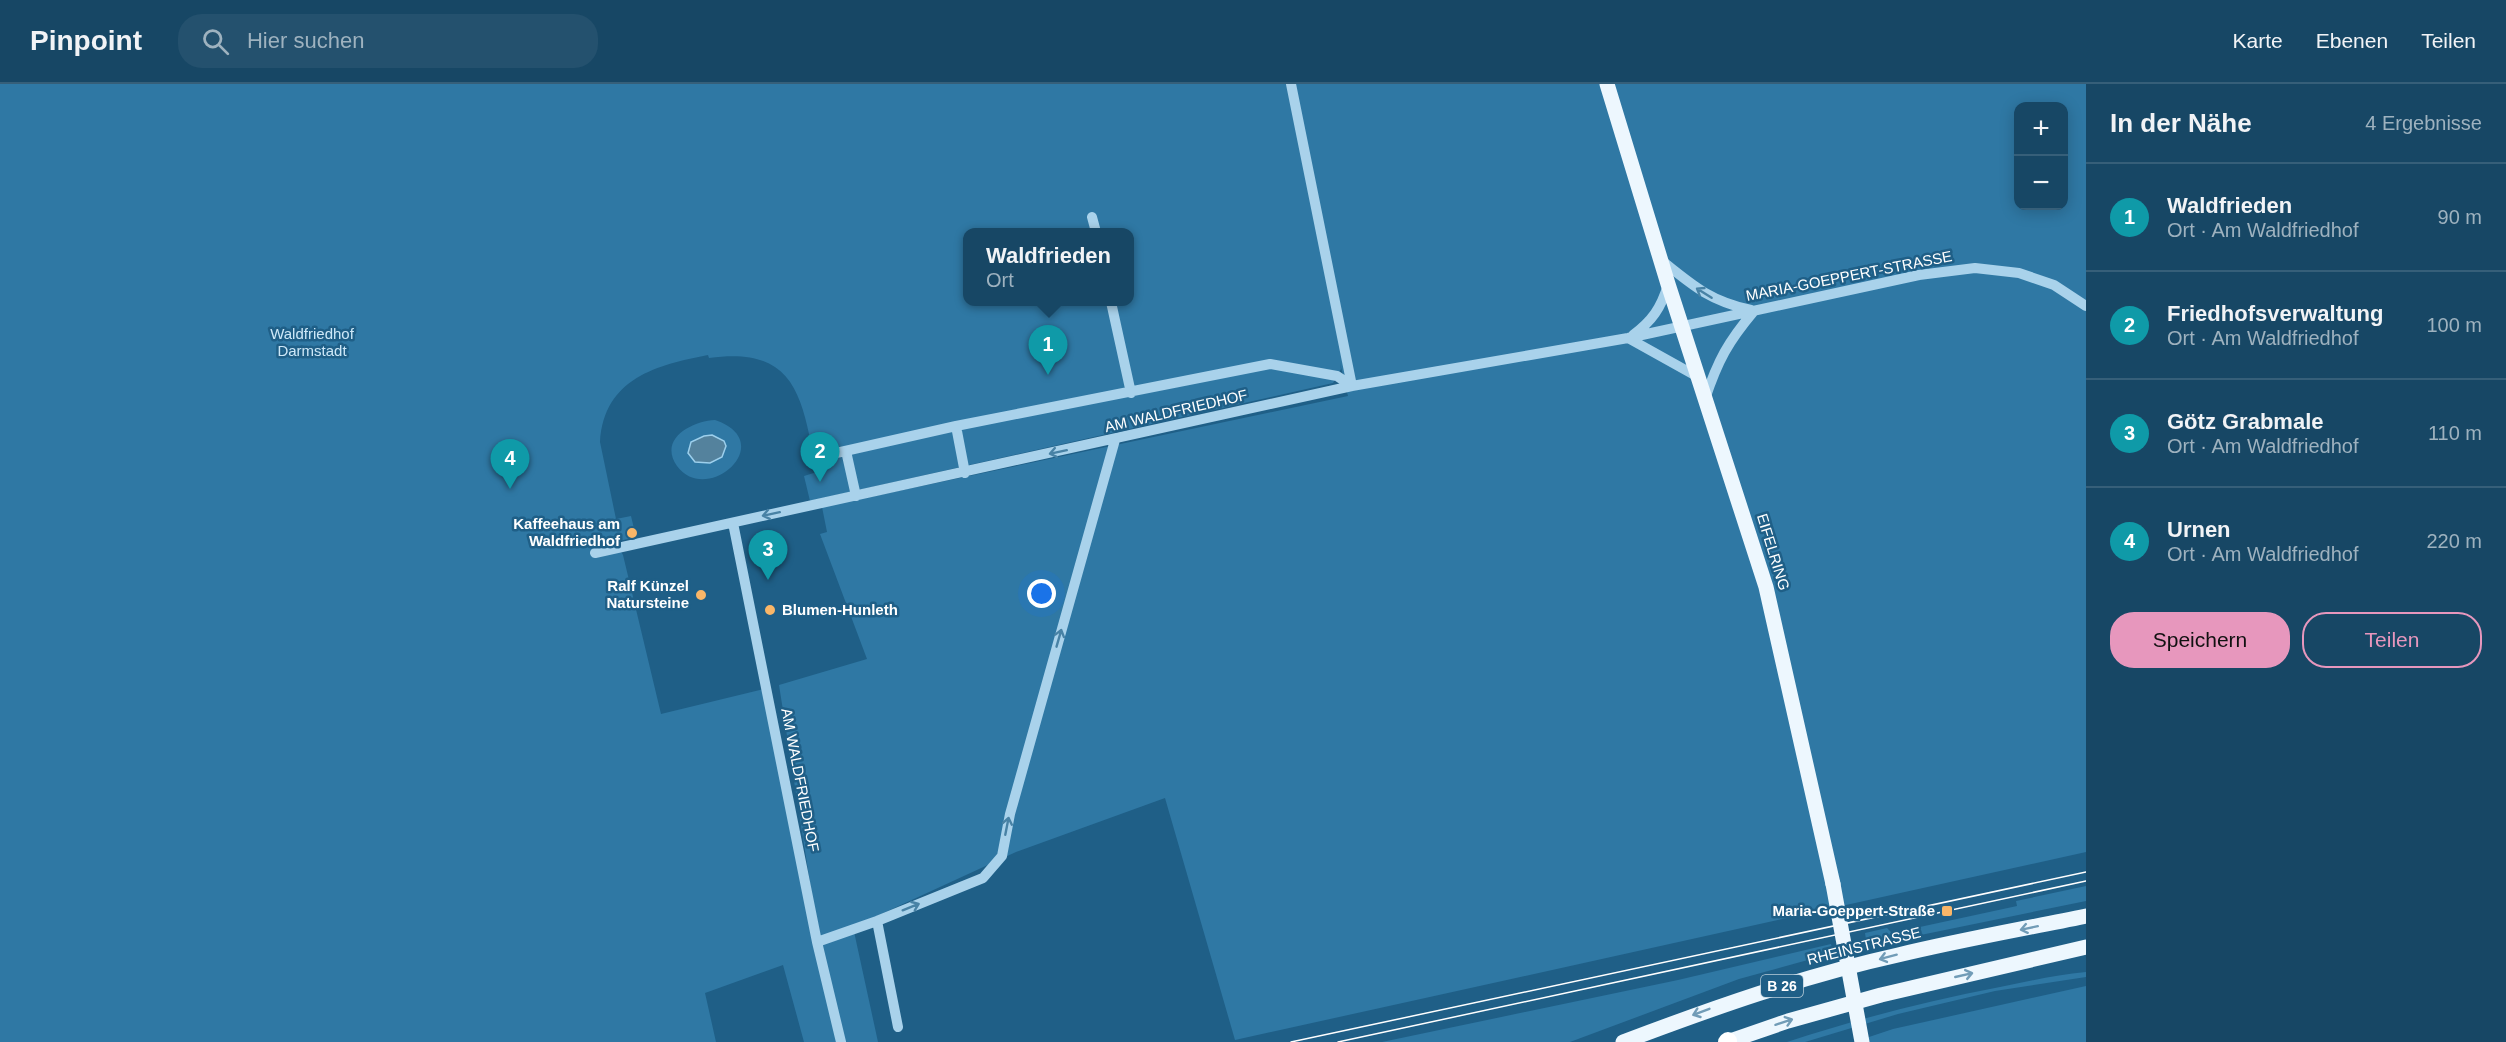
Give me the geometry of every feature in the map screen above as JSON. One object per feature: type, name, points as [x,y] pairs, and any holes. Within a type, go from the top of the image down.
[{"type":"main road","name":"EIFELRING","points":[[1607,84],[1668,284],[1766,587],[1833,884],[1862,1042]]},
{"type":"main road","name":"RHEINSTRASSE","points":[[1623,1042],[1715,1007],[1801,980],[1898,955],[2086,916]]},
{"type":"main road","name":"B 26","points":[[1727,1042],[1788,1021],[1881,995],[2086,947]]},
{"type":"main road","points":[[2065,952],[2086,954]]},
{"type":"street","points":[[1291,84],[1353,386]]},
{"type":"street","points":[[1092,217],[1095,228]]},
{"type":"street","points":[[1661,260],[1707,295],[1726,304],[1754,311],[1728,343],[1715,367],[1706,399]]},
{"type":"street","name":"MARIA-GOEPPERT-STRASSE","points":[[1682,326],[1919,275],[1975,268],[2038,278],[2069,293],[2086,306]]},
{"type":"street","name":"AM WALDFRIEDHOF","points":[[1628,338],[1650,323],[1662,303],[1668,284]]},
{"type":"street","points":[[1112,306],[1131,393]]},
{"type":"street","name":"AM WALDFRIEDHOF","points":[[595,553],[1353,386],[1628,338],[1682,326]]},
{"type":"street","points":[[1628,338],[1698,377]]},
{"type":"street","points":[[814,458],[956,426],[1270,364],[1336,376],[1353,386]]},
{"type":"street","points":[[956,426],[965,472]]},
{"type":"street","points":[[817,942],[878,921],[983,878],[1002,856],[1010,814],[1115,440]]},
{"type":"street","points":[[846,451],[856,496]]},
{"type":"street","name":"AM WALDFRIEDHOF","points":[[733,523],[817,942],[841,1042]]},
{"type":"street","points":[[878,921],[898,1027]]},
{"type":"green space","name":"Waldfriedhof Darmstadt","points":[[0,84],[2086,84],[2086,852],[1235,1040],[1165,798],[1016,852],[853,927],[878,1042],[844,1042],[819,940],[779,685],[867,659],[820,534],[827,532],[822,507],[1348,396],[1340,363],[1341,369],[1333,383],[810,501],[804,476],[817,472],[807,423],[792,384],[779,370],[762,361],[739,356],[709,358],[708,355],[652,370],[636,378],[622,389],[611,403],[604,420],[600,442],[616,519],[631,516],[636,537],[615,542],[623,555],[661,714],[764,689],[838,1042],[804,1042],[783,965],[705,993],[716,1042],[0,1042]]},
{"type":"green space","points":[[715,420],[733,430],[741,442],[739,455],[732,467],[719,475],[705,479],[690,477],[677,466],[672,456],[675,440],[688,428]]},
{"type":"green space","points":[[2086,886],[2086,901],[1867,946],[1865,933],[1887,928],[1892,933],[2017,906],[2016,901]]},
{"type":"green space","points":[[1831,944],[1833,953],[1739,979],[1570,1042],[1382,1042],[1678,980]]},
{"type":"green space","points":[[2086,972],[2086,977],[1995,991],[1898,1014],[1805,1042],[1787,1042],[1919,1004],[2032,980]]},
{"type":"green space","points":[[2086,986],[2086,1042],[1854,1042],[1893,1029]]},
{"type":"shaded area","points":[[712,435],[724,441],[726,446],[722,457],[710,463],[695,462],[688,453],[691,442]]},
{"type":"tram line","points":[[1291,1042],[2086,872]]},
{"type":"tram line","points":[[1338,1042],[2086,881]]},
{"type":"place","name":"Waldfrieden","points":[[1048,375]]},
{"type":"place","name":"Friedhofsverwaltung","points":[[820,482]]},
{"type":"place","name":"Urnen","points":[[510,489]]},
{"type":"place","name":"Kaffeehaus am Waldfriedhof","points":[[632,533]]},
{"type":"place","name":"Götz Grabmale","points":[[768,580]]},
{"type":"place","name":"Ralf Künzel Natursteine","points":[[701,595]]},
{"type":"place","name":"Blumen-Hunleth","points":[[770,610]]},
{"type":"place","name":"Maria-Goeppert-Straße","points":[[1947,911]]}]
